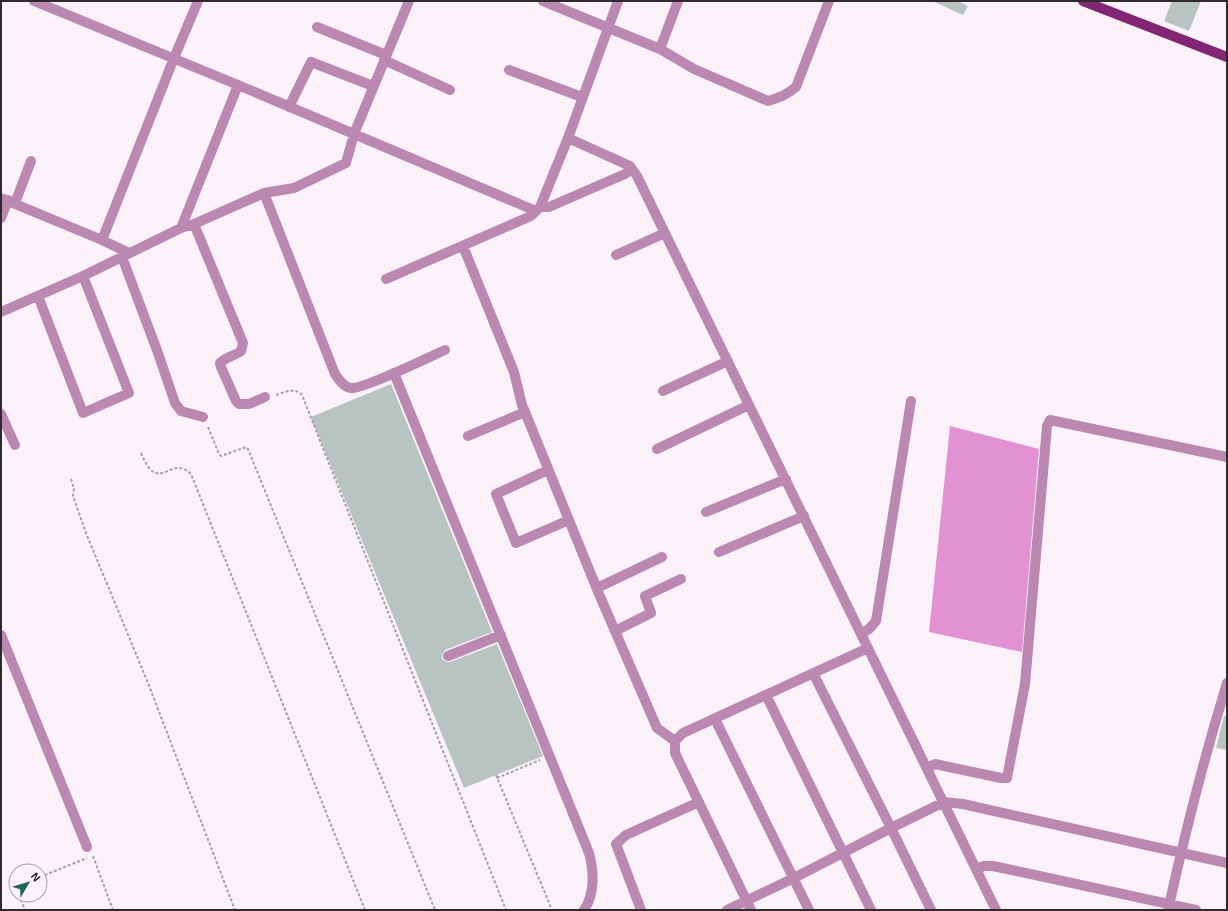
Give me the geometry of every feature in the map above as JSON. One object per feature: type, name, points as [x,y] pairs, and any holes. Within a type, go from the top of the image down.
[{"type":"main road","points":[[1083,1],[1227,57]]},
{"type":"street","points":[[34,1],[538,209],[549,207],[625,174],[632,169]]},
{"type":"street","points":[[102,240],[198,1]]},
{"type":"street","points":[[1,312],[82,276],[181,228],[194,224],[264,193],[294,188],[346,163],[354,134],[409,1]]},
{"type":"street","points":[[543,1],[660,49],[694,69],[768,100],[776,99],[791,92],[796,87],[829,1]]},
{"type":"street","points":[[386,279],[531,216],[538,209],[568,138],[618,1]]},
{"type":"street","points":[[660,49],[678,1]]},
{"type":"street","points":[[317,27],[450,90]]},
{"type":"street","points":[[289,107],[311,62],[373,86]]},
{"type":"street","points":[[509,70],[582,97]]},
{"type":"street","points":[[181,228],[238,85]]},
{"type":"street","points":[[568,138],[630,166],[637,176],[996,910]]},
{"type":"street","points":[[1,218],[8,200],[31,162]]},
{"type":"street","points":[[264,193],[335,374],[341,384],[351,388],[359,387],[445,350]]},
{"type":"street","points":[[8,200],[102,240],[126,255],[175,404],[181,411],[203,417]]},
{"type":"street","points":[[194,224],[243,343],[241,351],[236,355],[222,361],[220,363],[221,367],[236,401],[239,404],[249,404],[265,397]]},
{"type":"street","points":[[616,255],[665,233]]},
{"type":"street","points":[[463,246],[514,372],[523,409],[615,631],[657,728],[675,741]]},
{"type":"street","points":[[38,296],[83,413],[129,393],[82,276]]},
{"type":"street","points":[[663,391],[728,361]]},
{"type":"street","points":[[394,373],[589,853],[593,873],[591,897],[584,910]]},
{"type":"street","points":[[861,634],[869,629],[876,621],[911,401]]},
{"type":"street","points":[[657,449],[749,405]]},
{"type":"street","points":[[468,436],[523,409]]},
{"type":"street","points":[[1,414],[15,446]]},
{"type":"street","points":[[927,768],[935,764],[1007,778],[1025,684],[1047,426],[1050,420],[1227,457]]},
{"type":"street","points":[[548,470],[496,494],[513,536],[516,543],[569,520]]},
{"type":"street","points":[[706,512],[786,479]]},
{"type":"street","points":[[719,552],[804,516]]},
{"type":"street","points":[[597,588],[662,557]]},
{"type":"street","points":[[615,631],[651,613],[645,596],[680,579]]},
{"type":"street","points":[[1,635],[87,846]]},
{"type":"street","points":[[448,656],[501,635]]},
{"type":"street","points":[[748,905],[675,753],[675,741],[683,733],[868,648]]},
{"type":"street","points":[[813,673],[931,910]]},
{"type":"street","points":[[1169,907],[1181,852],[1208,747],[1227,683]]},
{"type":"street","points":[[766,695],[871,910]]},
{"type":"street","points":[[716,718],[809,910]]},
{"type":"street","points":[[642,910],[616,844],[626,835],[699,802]]},
{"type":"street","points":[[727,910],[748,905],[794,878],[944,802],[963,804],[1227,863]]},
{"type":"street","points":[[976,869],[984,866],[992,866],[1169,907],[1196,910]]},
{"type":"path","points":[[265,397],[295,390],[299,391],[302,395],[506,910]]},
{"type":"path","points":[[203,417],[221,456],[246,447],[248,448],[435,910]]},
{"type":"path","points":[[141,453],[150,471],[156,474],[183,468],[191,474],[365,910]]},
{"type":"path","points":[[71,479],[74,489],[73,496],[84,528],[151,691],[236,910]]},
{"type":"path","points":[[497,778],[550,756]]},
{"type":"path","points":[[496,775],[552,910]]},
{"type":"path","points":[[48,874],[93,856],[113,910]]},
{"type":"shaded area","points":[[950,426],[1039,449],[1022,652],[929,632]]},
{"type":"building","points":[[932,1],[958,1],[968,6],[963,15]]},
{"type":"building","points":[[1172,1],[1201,1],[1189,31],[1164,21]]},
{"type":"building","points":[[391,384],[492,632],[445,650],[442,655],[442,659],[450,662],[497,644],[543,756],[464,788],[311,417]]},
{"type":"building","points":[[1224,716],[1227,716],[1227,750],[1216,748]]}]
